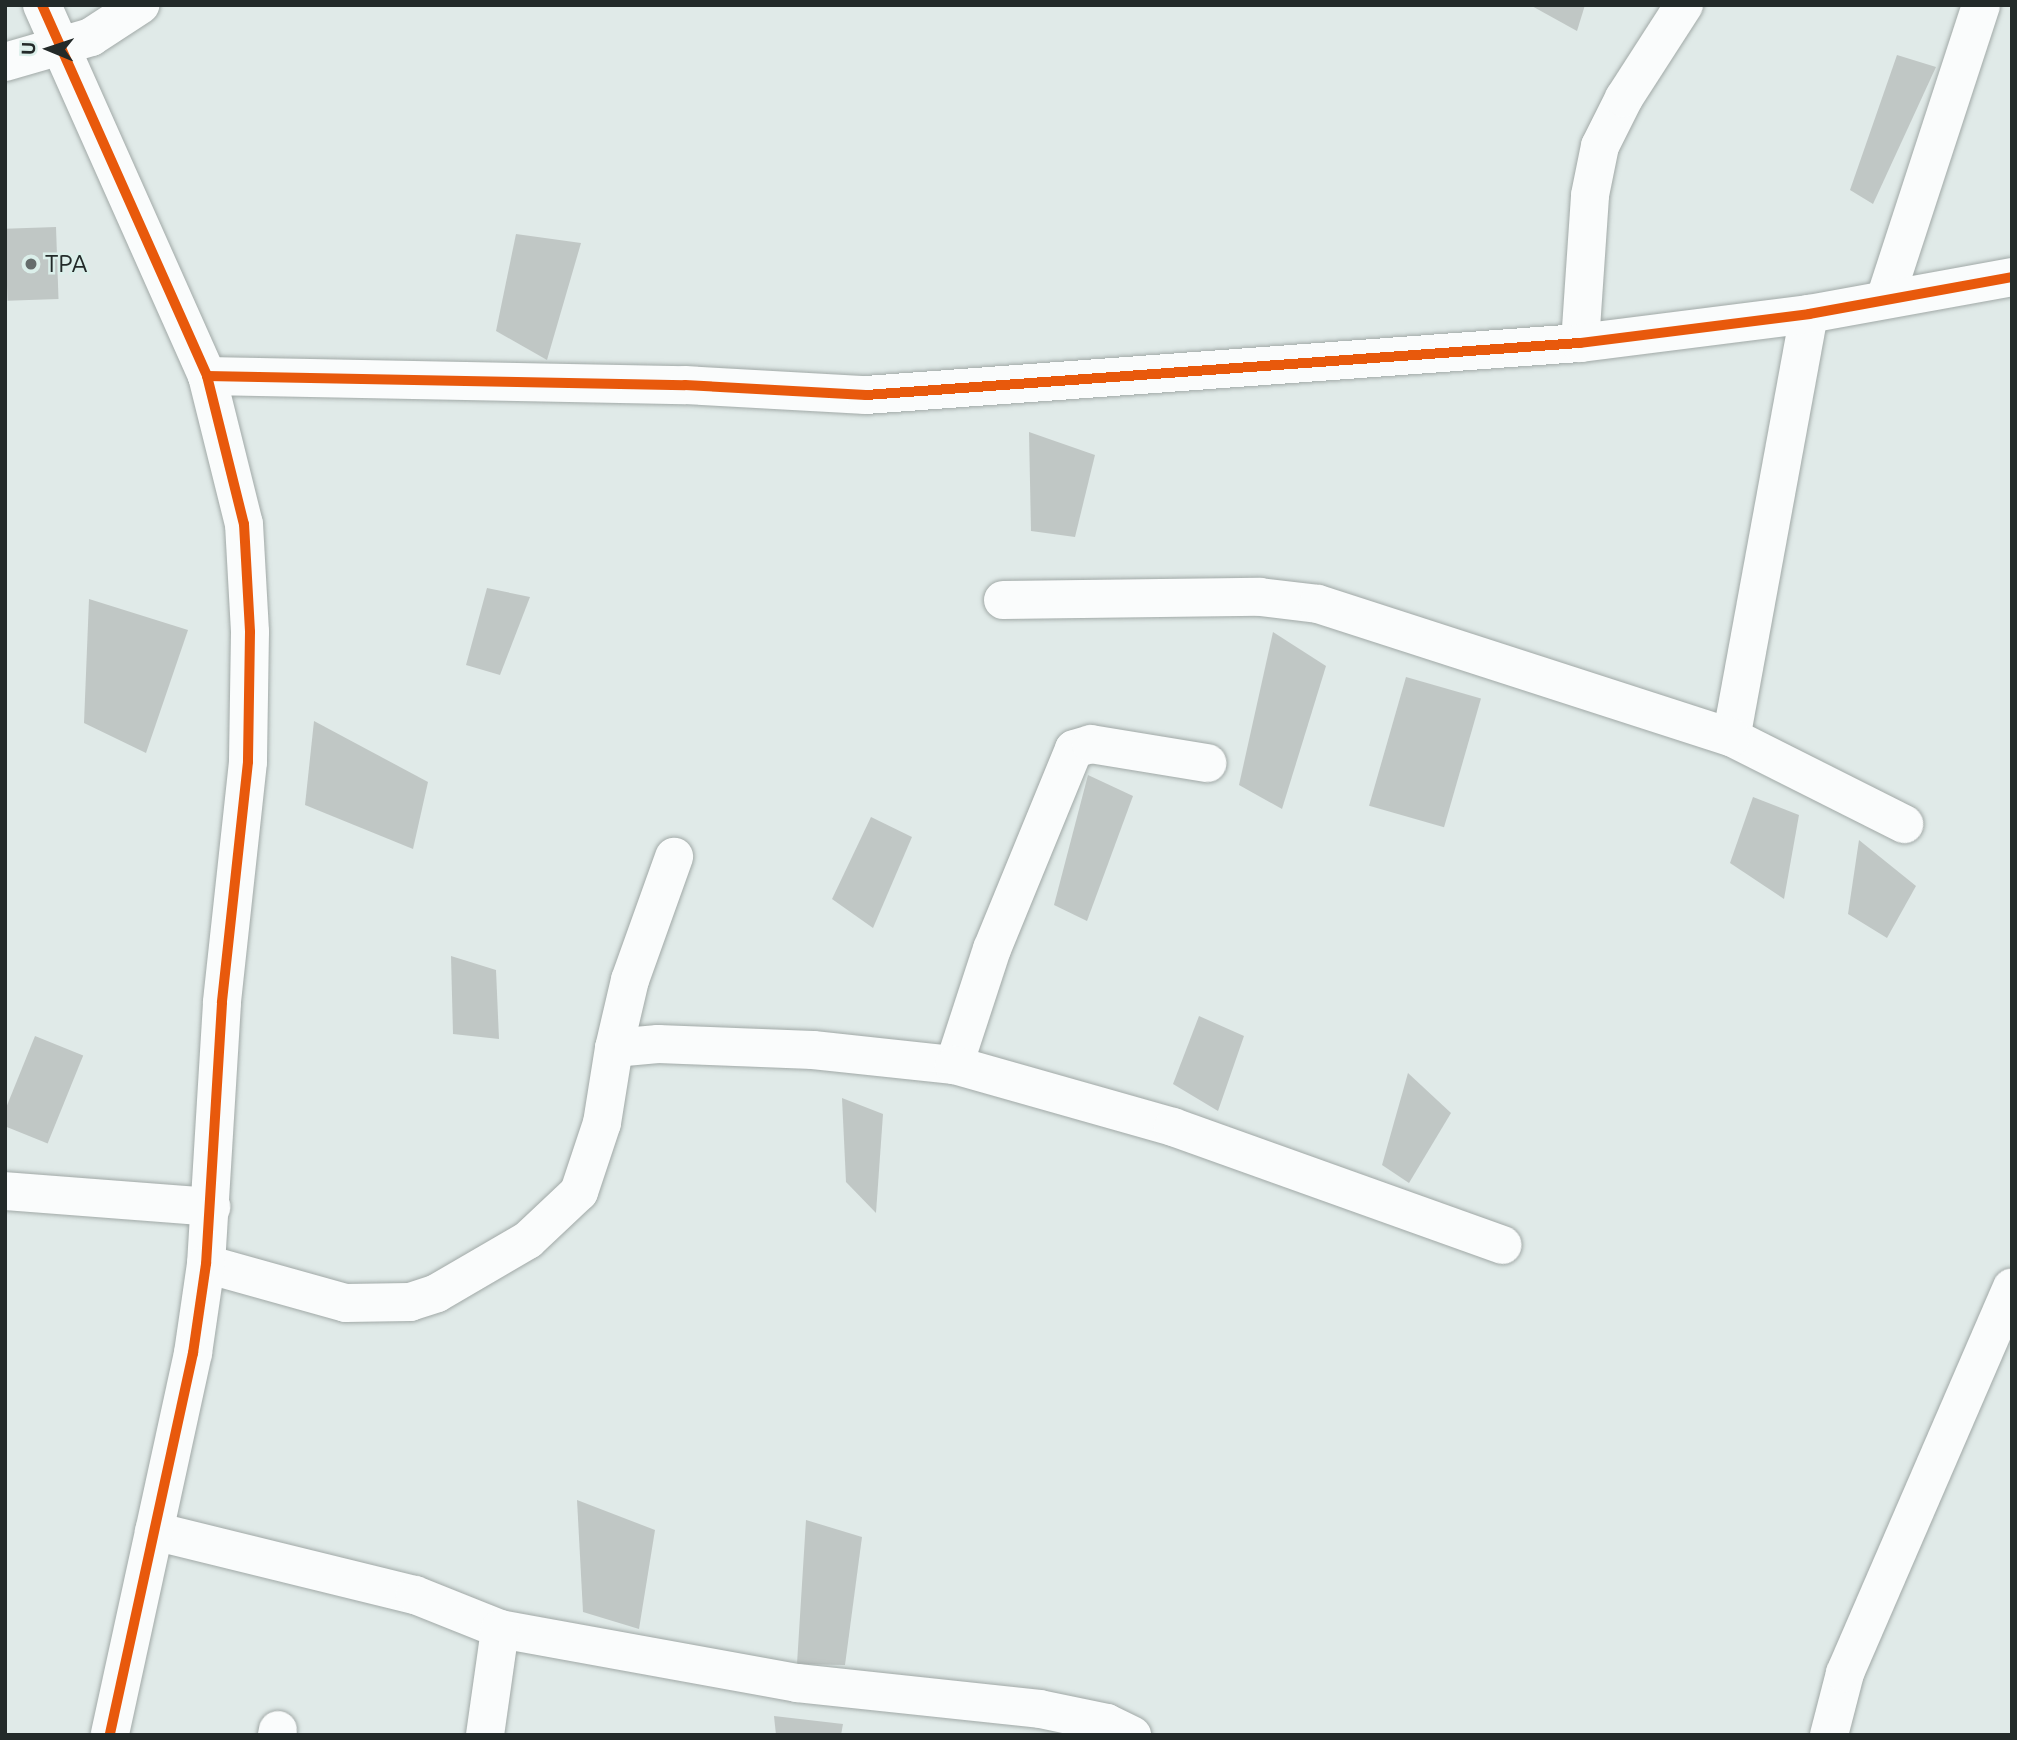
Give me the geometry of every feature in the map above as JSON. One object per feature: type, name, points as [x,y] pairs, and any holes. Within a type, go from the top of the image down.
[{"type":"street","points":[[42,5],[207,376],[244,524],[250,632],[248,762],[222,1003],[206,1264],[192,1353],[110,1735]]},
{"type":"street","points":[[5,62],[91,37],[140,5]]},
{"type":"street","points":[[1580,343],[1590,195],[1600,146],[1623,98],[1684,5]]},
{"type":"street","points":[[1885,299],[1982,5]]},
{"type":"street","points":[[207,376],[685,385],[866,395],[1580,343],[1809,314],[2012,277]]},
{"type":"street","points":[[1731,737],[1809,314]]},
{"type":"street","points":[[1003,600],[1259,597],[1318,604],[1731,737],[1904,824]]},
{"type":"street","points":[[954,1065],[997,937],[1074,749],[1091,744],[1207,763]]},
{"type":"street","points":[[206,1264],[346,1303],[410,1302],[447,1287],[527,1240],[579,1192],[602,1123],[614,1048],[630,980],[674,856]]},
{"type":"street","points":[[614,1048],[658,1044],[813,1050],[954,1065],[1173,1127],[1502,1245]]},
{"type":"street","points":[[5,1191],[211,1207]]},
{"type":"street","points":[[1829,1735],[1845,1673],[2012,1288]]},
{"type":"street","points":[[155,1531],[415,1595],[500,1629],[797,1683],[1040,1709],[1107,1723],[1132,1735]]},
{"type":"street","points":[[485,1735],[500,1629]]},
{"type":"building","points":[[1530,5],[1585,5],[1577,31]]},
{"type":"building","points":[[1897,55],[1936,67],[1873,204],[1850,190]]},
{"type":"building","name":"TPA","points":[[56,227],[59,299],[8,301],[5,229]]},
{"type":"building","points":[[516,234],[581,243],[547,360],[496,331]]},
{"type":"building","points":[[1029,432],[1095,455],[1075,537],[1031,531]]},
{"type":"building","points":[[487,588],[530,597],[500,675],[466,665]]},
{"type":"building","points":[[89,599],[188,630],[146,753],[84,723]]},
{"type":"building","points":[[1273,632],[1326,666],[1282,809],[1239,785]]},
{"type":"building","points":[[1406,677],[1481,698],[1444,827],[1369,806]]},
{"type":"building","points":[[314,721],[428,782],[413,849],[305,805]]},
{"type":"building","points":[[1088,775],[1133,796],[1087,921],[1054,905]]},
{"type":"building","points":[[1753,797],[1799,815],[1784,899],[1730,863]]},
{"type":"building","points":[[871,817],[912,837],[873,928],[832,899]]},
{"type":"building","points":[[1859,840],[1916,886],[1887,938],[1848,914]]},
{"type":"building","points":[[451,956],[496,970],[499,1039],[453,1034]]},
{"type":"building","points":[[1199,1016],[1244,1036],[1218,1111],[1173,1084]]},
{"type":"building","points":[[35,1036],[83,1055],[48,1144],[5,1126],[5,1110]]},
{"type":"building","points":[[1408,1073],[1451,1113],[1409,1183],[1382,1165]]},
{"type":"building","points":[[842,1098],[883,1114],[876,1213],[846,1182]]},
{"type":"building","points":[[577,1500],[655,1530],[639,1629],[583,1612]]},
{"type":"building","points":[[806,1520],[862,1537],[845,1665],[797,1664]]},
{"type":"building","points":[[774,1716],[843,1724],[841,1735],[776,1735]]},
{"type":"cycle path","points":[[42,5],[207,376],[244,524],[250,632],[248,762],[222,1003],[206,1264],[193,1353],[110,1735]]},
{"type":"cycle path","points":[[207,376],[685,385],[866,395],[1580,343],[1809,314],[2012,277]]},
{"type":"place","name":"TPA","points":[[31,264]]}]
